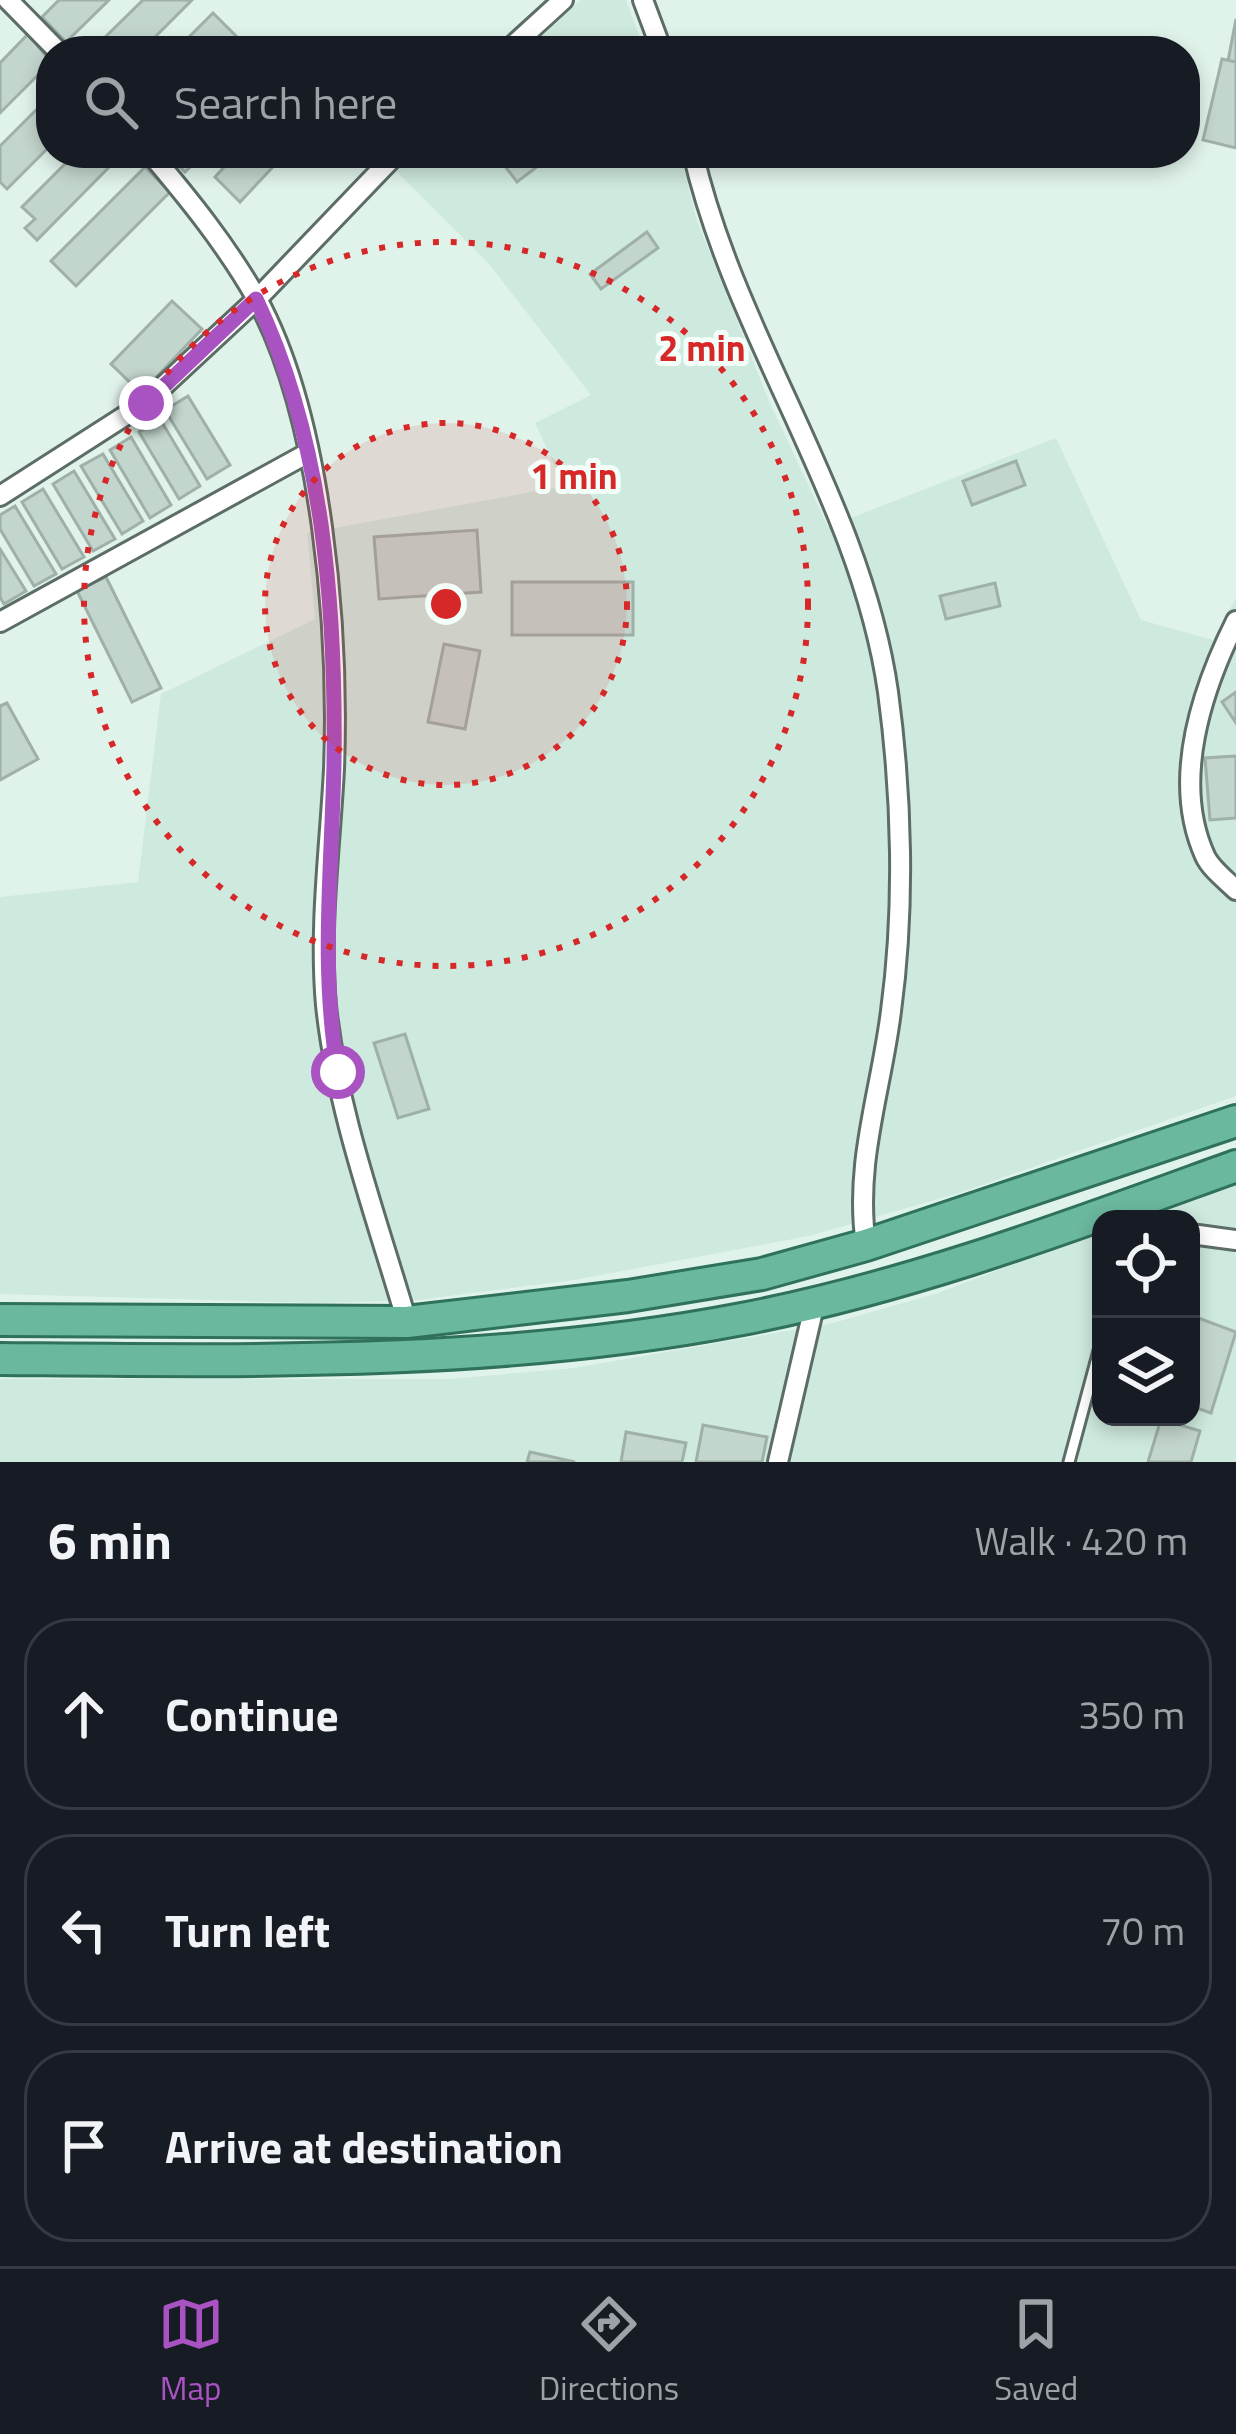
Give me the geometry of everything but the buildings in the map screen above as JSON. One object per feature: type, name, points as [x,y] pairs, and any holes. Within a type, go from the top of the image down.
[{"type":"highway","points":[[0,1320],[406,1322],[509,1313],[695,1286],[866,1246],[1236,1121]]},
{"type":"highway","points":[[0,1359],[359,1359],[492,1351],[739,1319],[957,1267],[1236,1166]]},
{"type":"street","points":[[8,0],[43,36]]},
{"type":"street","points":[[523,36],[563,0]]},
{"type":"street","points":[[643,0],[656,36]]},
{"type":"street","points":[[163,168],[202,214],[256,299],[296,394],[308,452],[332,645],[326,1004],[338,1072],[406,1322]]},
{"type":"street","points":[[0,496],[146,403],[256,299],[383,168]]},
{"type":"street","points":[[697,168],[720,254],[856,559],[888,692],[898,826],[896,938],[891,1010],[862,1157],[866,1246]]},
{"type":"street","points":[[0,622],[308,452]]},
{"type":"street","points":[[1236,621],[1212,669],[1191,765],[1196,831],[1207,861],[1236,890]]},
{"type":"street","points":[[1063,1231],[1092,1232]]},
{"type":"street","points":[[1200,1235],[1236,1240]]},
{"type":"street","points":[[778,1462],[815,1302]]},
{"type":"lane","points":[[1069,1462],[1092,1376]]},
{"type":"shaded area","points":[[581,0],[626,0],[639,36],[541,36]]},
{"type":"shaded area","points":[[684,168],[696,218],[769,401],[828,527],[1056,438],[1141,620],[1213,640],[1236,598],[1236,1096],[956,1194],[809,1236],[574,1280],[418,1300],[320,1303],[0,1294],[0,897],[138,882],[161,694],[315,619],[307,533],[564,486],[535,423],[591,395],[489,264],[396,171]]},
{"type":"shaded area","points":[[1236,1180],[1236,1462],[0,1462],[0,1379],[449,1379],[574,1368],[833,1323],[938,1293],[1092,1234],[1092,1426],[1200,1426],[1200,1210],[1155,1210]]},
{"type":"route","points":[[146,403],[256,299],[296,394],[310,464],[332,645],[334,765],[326,892],[326,1004],[338,1072]]}]
